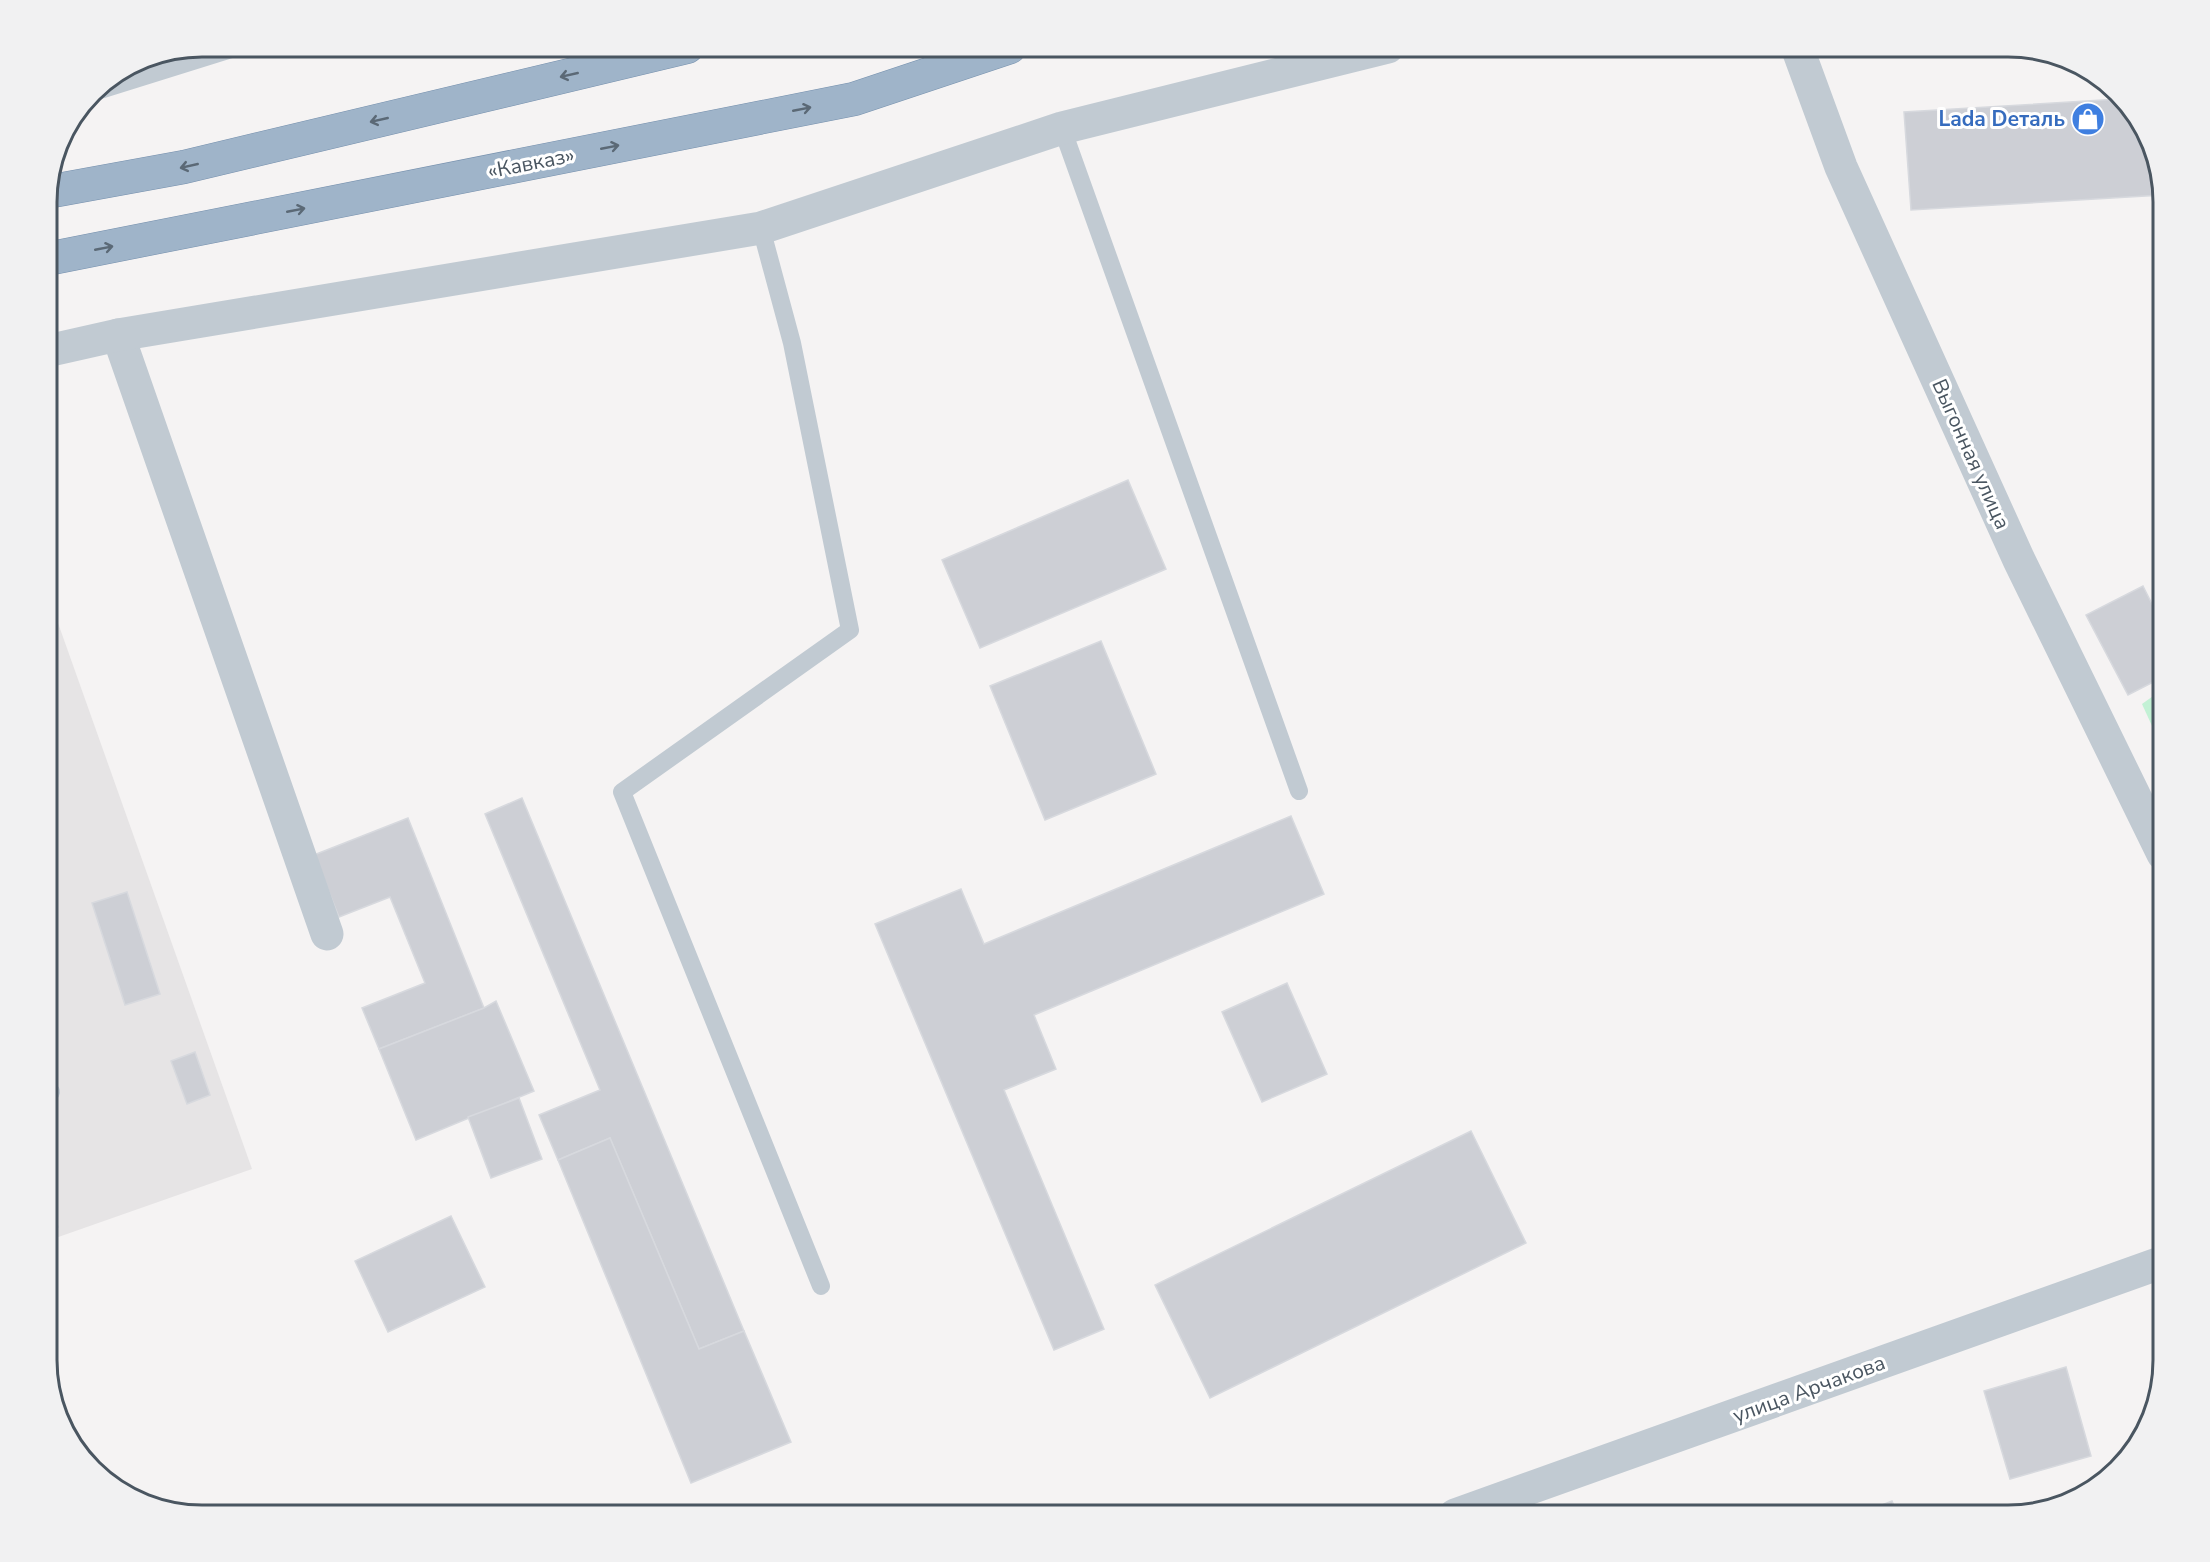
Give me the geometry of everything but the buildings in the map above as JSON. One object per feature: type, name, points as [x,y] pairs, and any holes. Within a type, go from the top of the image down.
[{"type":"highway","points":[[57,190],[183,167],[641,57]]},
{"type":"highway","name":"«Кавказ»","points":[[57,257],[854,99],[978,57]]},
{"type":"street","points":[[57,349],[118,335],[761,228],[1062,128],[1344,57]]},
{"type":"street","name":"Выгонная улица","points":[[1801,57],[1841,167],[2009,539],[2153,834]]},
{"type":"street","points":[[118,335],[327,934]]},
{"type":"street","name":"улица Арчакова","points":[[1483,1505],[2153,1266]]},
{"type":"lane","points":[[116,85],[204,57]]},
{"type":"lane","points":[[1062,128],[1299,791]]},
{"type":"lane","points":[[761,228],[792,343],[850,630],[622,792],[821,1286]]},
{"type":"shaded area","points":[[57,620],[252,1169],[57,1237]]},
{"type":"green space","points":[[2153,696],[2153,728],[2142,704]]},
{"type":"place","name":"Lada Dеталь","points":[[2088,119]]}]
